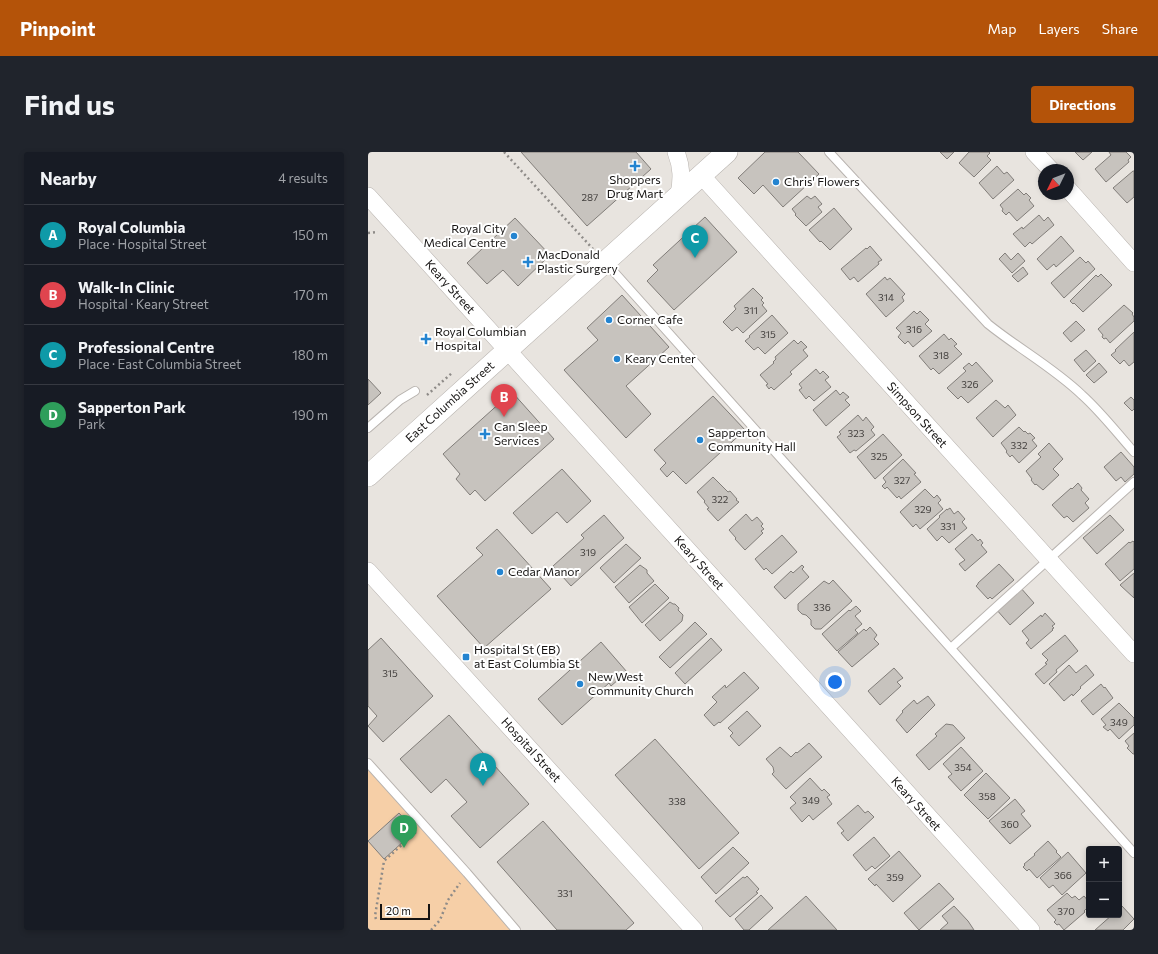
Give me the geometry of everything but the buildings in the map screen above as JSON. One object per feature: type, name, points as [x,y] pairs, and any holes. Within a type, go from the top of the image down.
[{"type":"street","points":[[676,152],[682,174],[679,196]]},
{"type":"street","name":"East Columbia Street","points":[[368,476],[727,152]]},
{"type":"street","points":[[1034,152],[1045,164]]},
{"type":"street","name":"Simpson Street","points":[[701,175],[1134,654]]},
{"type":"street","name":"Keary Street","points":[[368,196],[1030,930]]},
{"type":"street","points":[[1074,196],[1134,263]]},
{"type":"street","name":"Hospital Street","points":[[368,571],[694,930]]},
{"type":"lane","points":[[829,152],[988,324],[1009,341],[1057,374],[1082,395],[1134,452]]},
{"type":"lane","points":[[605,262],[1134,852]]},
{"type":"lane","points":[[368,428],[400,400],[415,391]]},
{"type":"lane","points":[[951,648],[1134,482]]},
{"type":"lane","points":[[368,763],[516,930]]},
{"type":"path","points":[[504,152],[605,262]]},
{"type":"path","points":[[368,233],[380,232]]},
{"type":"path","points":[[376,919],[375,916],[384,861],[424,825]]},
{"type":"path","points":[[430,930],[440,920],[448,900],[467,873]]},
{"type":"shaded area","points":[[368,767],[511,930],[368,930]]},
{"type":"place","name":"Shoppers Drug Mart","points":[[635,166]]},
{"type":"place","name":"Chris' Flowers","points":[[776,182]]},
{"type":"place","name":"Royal City Medical Centre","points":[[514,236]]},
{"type":"place","name":"Professional Centre","points":[[695,258]]},
{"type":"place","name":"MacDonald Plastic Surgery","points":[[528,262]]},
{"type":"place","name":"Corner Cafe","points":[[609,320]]},
{"type":"place","name":"Royal Columbian Hospital","points":[[426,339]]},
{"type":"place","name":"Keary Center","points":[[617,359]]},
{"type":"place","name":"Walk-In Clinic","points":[[504,417]]},
{"type":"place","name":"Can Sleep Services","points":[[485,434]]},
{"type":"place","name":"Sapperton Community Hall","points":[[700,440]]},
{"type":"place","name":"Cedar Manor","points":[[500,572]]},
{"type":"place","name":"Hospital St (EB) at East Columbia St","points":[[466,657]]},
{"type":"place","name":"New West Community Church","points":[[580,684]]},
{"type":"place","name":"Royal Columbia","points":[[483,786]]},
{"type":"place","name":"Sapperton Park","points":[[404,848]]}]
